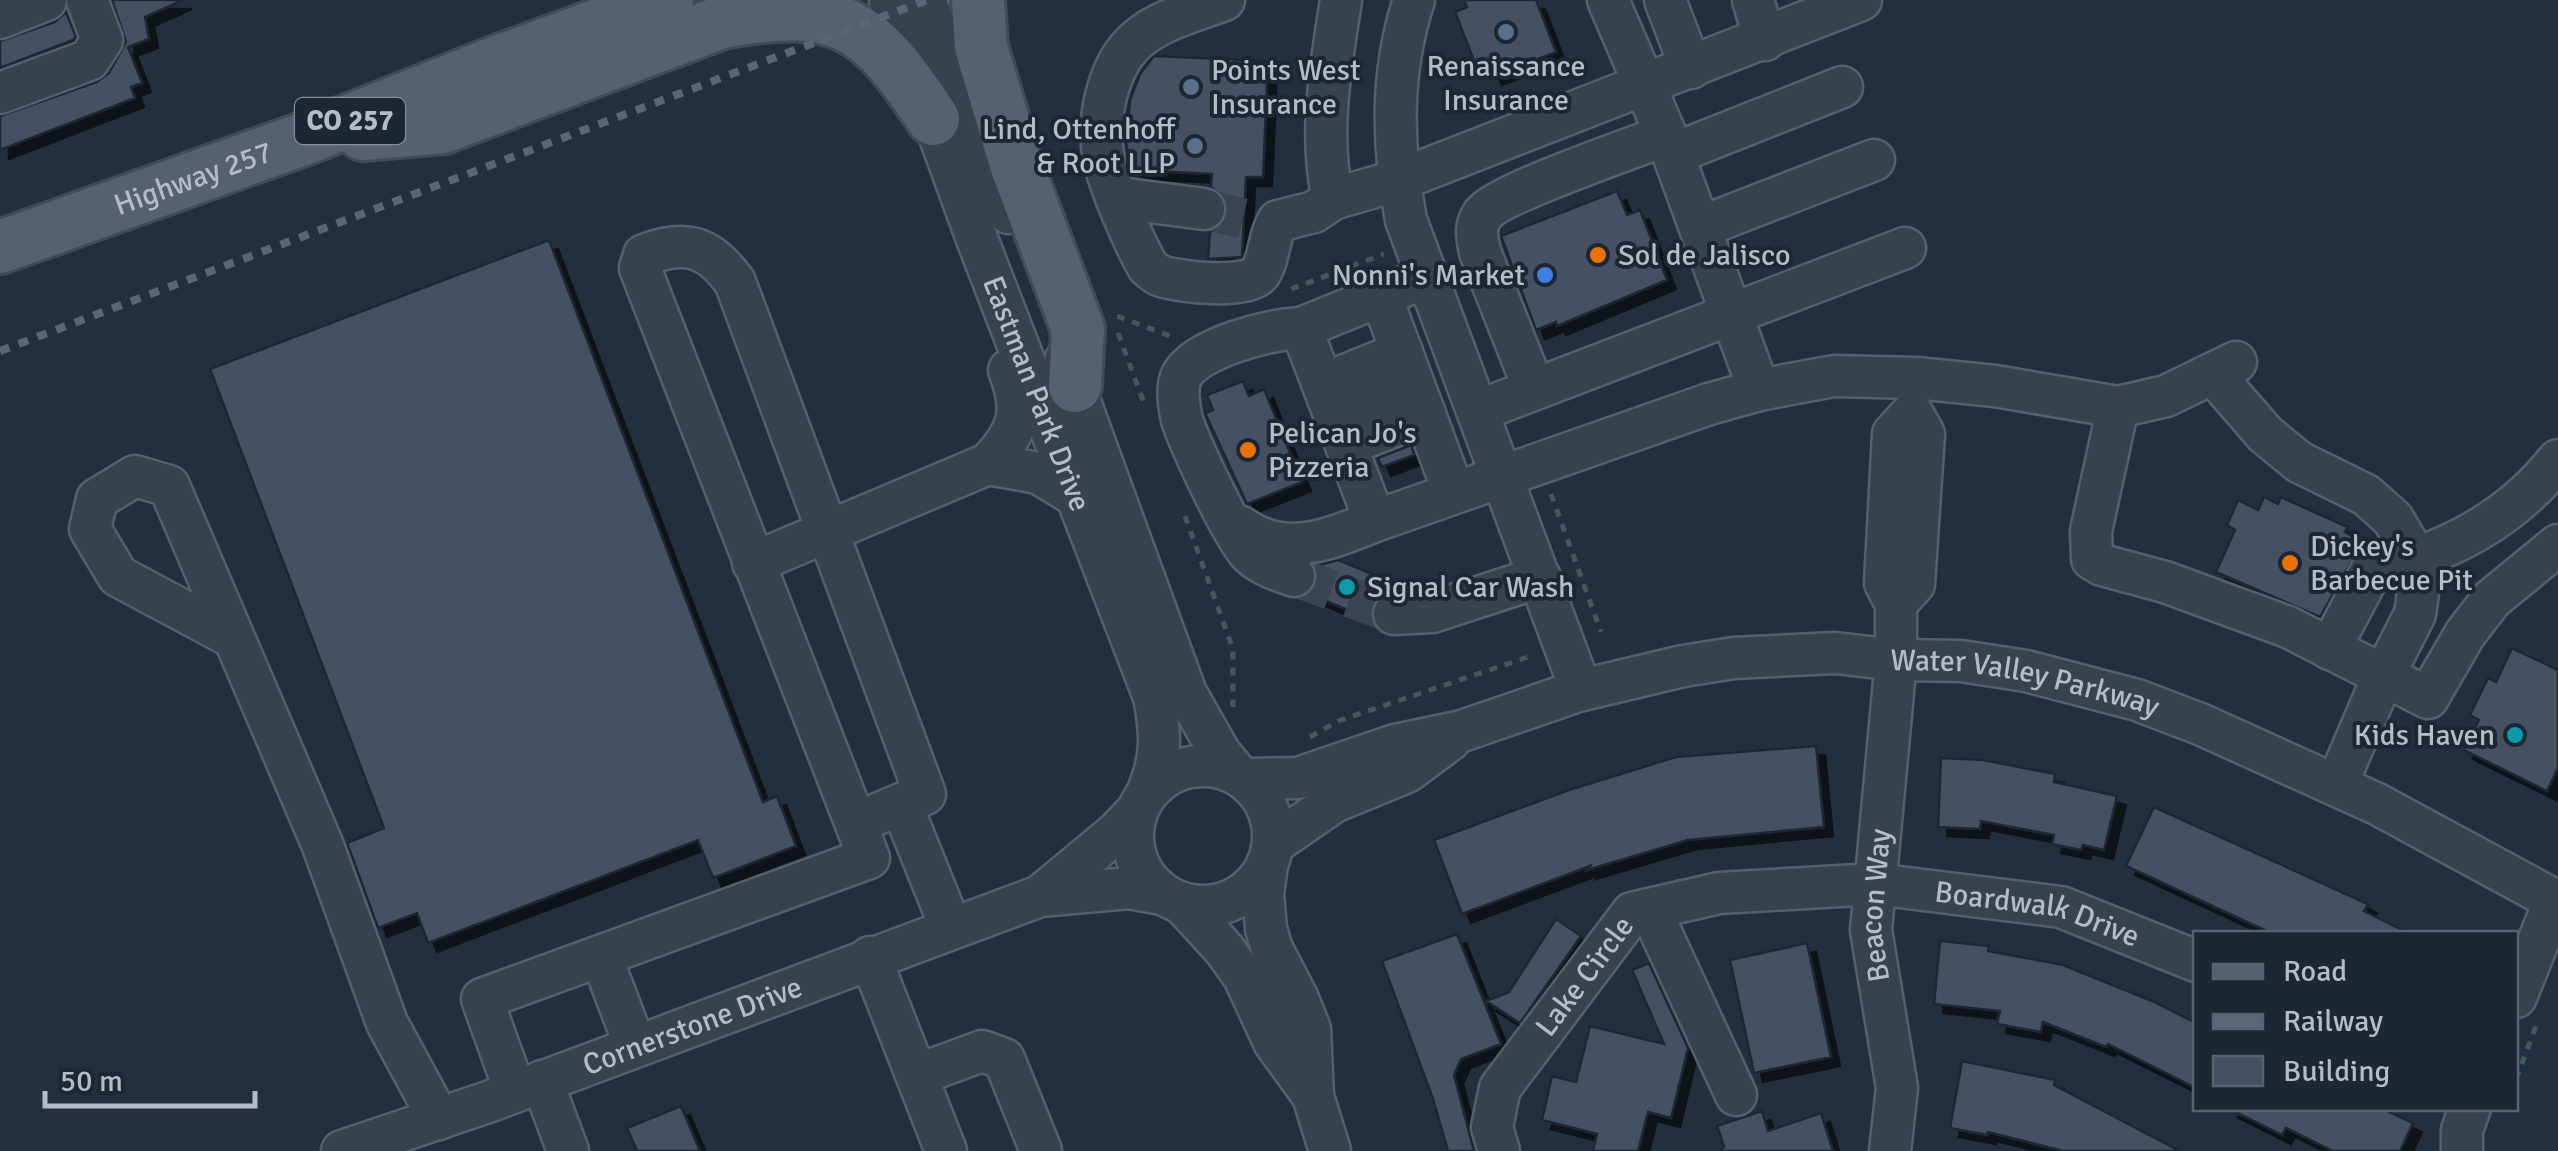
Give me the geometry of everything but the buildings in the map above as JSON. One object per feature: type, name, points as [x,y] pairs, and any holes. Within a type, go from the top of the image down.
[{"type":"main road","points":[[500,61],[578,0]]},
{"type":"main road","name":"Highway 257","points":[[0,247],[306,138],[668,0]]},
{"type":"main road","points":[[978,0],[981,47],[1011,148],[1078,329],[1075,386]]},
{"type":"main road","points":[[306,138],[443,127],[722,22],[755,11],[806,6],[829,10],[858,24],[896,64],[933,119]]},
{"type":"street","points":[[0,18],[46,0]]},
{"type":"street","points":[[0,93],[89,60],[102,40],[87,0]]},
{"type":"street","name":"Eastman Park Drive","points":[[890,0],[977,239],[1154,697],[1162,733],[1158,766],[1142,802]]},
{"type":"street","name":"Eastman Park Drive","points":[[925,0],[1075,386],[1186,692],[1220,753],[1242,777]]},
{"type":"street","points":[[1224,0],[1147,32],[1124,52],[1112,78],[1102,124],[1105,163],[1148,268],[1159,276],[1234,284],[1252,280],[1261,272],[1264,223],[1314,212],[1334,199],[1399,180],[1862,0]]},
{"type":"street","points":[[1334,199],[1328,178],[1327,110],[1341,0]]},
{"type":"street","points":[[1414,0],[1401,40],[1396,80],[1395,127],[1406,220],[1581,690]]},
{"type":"street","points":[[1608,0],[1670,144],[1759,390]]},
{"type":"street","points":[[1665,0],[1703,63]]},
{"type":"street","points":[[1695,0],[1703,63]]},
{"type":"street","points":[[1753,0],[1765,40]]},
{"type":"street","points":[[1534,389],[1480,252],[1476,230],[1480,217],[1489,208],[1504,199],[1842,87]]},
{"type":"street","points":[[1702,227],[1874,160]]},
{"type":"street","points":[[1119,198],[1204,209]]},
{"type":"street","points":[[752,563],[988,464],[1006,445],[1020,408],[1018,392],[971,267],[977,239]]},
{"type":"street","points":[[568,1151],[482,999],[870,858],[856,823],[752,563],[640,268],[644,255],[667,246],[693,247],[720,261],[735,282],[925,794],[856,823]]},
{"type":"street","points":[[1478,411],[1905,248]]},
{"type":"street","points":[[1294,576],[1250,555],[1226,516],[1182,420],[1178,390],[1183,373],[1210,352],[1275,329],[1301,328],[1427,277]]},
{"type":"street","points":[[1381,296],[1454,493]]},
{"type":"street","points":[[1301,328],[1375,521]]},
{"type":"street","points":[[1226,516],[1256,538],[1285,546],[1312,544],[1709,404],[1834,376],[1914,395],[1995,386],[2118,408],[2166,396],[2225,368],[2266,434],[2300,462],[2366,495],[2393,519],[2413,552],[2420,586],[2415,614],[2336,784]]},
{"type":"street","points":[[1334,415],[1413,383]]},
{"type":"street","points":[[1334,415],[1413,383]]},
{"type":"street","name":"Beacon Way","points":[[1890,1151],[1897,1088],[1871,930],[1896,660],[1896,604],[1914,584],[1924,434],[1914,395]]},
{"type":"street","points":[[2118,408],[2091,531],[2092,558],[2288,627],[2428,698],[2492,599],[2558,545]]},
{"type":"street","points":[[2330,649],[2374,567],[2413,552],[2454,545],[2499,517],[2558,462]]},
{"type":"street","points":[[988,464],[1038,474],[1076,496]]},
{"type":"street","points":[[1394,614],[1432,612],[1540,577]]},
{"type":"street","points":[[234,638],[323,846],[387,1023],[439,1118]]},
{"type":"street","name":"Water Valley Parkway","points":[[1242,777],[1298,778],[1395,745],[1462,732],[1581,690],[1683,666],[1734,658],[1836,653],[1896,660],[1962,661],[2010,668],[2137,700],[2200,724],[2336,784],[2557,900]]},
{"type":"street","name":"Water Valley Parkway","points":[[1270,855],[1334,802],[1407,772],[1462,732]]},
{"type":"street","points":[[1313,1096],[1274,1042],[1244,977],[1224,949],[1146,878],[1135,857],[1132,834],[1142,802],[1163,778],[1180,769],[1220,768],[1242,777],[1262,798],[1271,820],[1263,894],[1266,929],[1310,1029],[1313,1096],[1330,1151]]},
{"type":"street","name":"Cornerstone Drive","points":[[1040,896],[1116,833],[1142,802]]},
{"type":"street","points":[[901,804],[951,928]]},
{"type":"street","points":[[1172,898],[1202,907],[1241,896],[1256,882],[1270,855]]},
{"type":"street","name":"Lake Circle","points":[[1499,1151],[1492,1128],[1500,1088],[1632,913],[1718,893],[1875,884]]},
{"type":"street","name":"Boardwalk Drive","points":[[1875,884],[2062,907],[2193,959]]},
{"type":"street","name":"Cornerstone Drive","points":[[342,1151],[1040,896],[1129,888],[1172,898]]},
{"type":"street","points":[[2528,1006],[2557,900]]},
{"type":"street","points":[[1650,909],[1736,1095]]},
{"type":"street","points":[[601,956],[635,1046]]},
{"type":"street","points":[[870,957],[946,1151]]},
{"type":"street","points":[[917,1075],[982,1051],[1004,1059],[1040,1151]]},
{"type":"street","points":[[2462,1151],[2462,1130],[2469,1111]]},
{"type":"path","points":[[1111,313],[1170,336]]},
{"type":"path","points":[[1546,482],[1601,632]]},
{"type":"path","points":[[2518,1067],[2528,1006]]},
{"type":"tunnel","points":[[1204,209],[1254,221]]},
{"type":"tunnel","points":[[1294,576],[1394,614]]},
{"type":"railway","points":[[0,351],[927,0]]},
{"type":"place","name":"Renaissance Insurance","points":[[1506,32]]},
{"type":"place","name":"Points West Insurance","points":[[1191,87]]},
{"type":"place","name":"Lind, Ottenhoff & Root LLP","points":[[1195,146]]},
{"type":"place","name":"Sol de Jalisco","points":[[1598,255]]},
{"type":"place","name":"Nonni's Market","points":[[1545,275]]},
{"type":"place","name":"Pelican Jo's Pizzeria","points":[[1248,450]]},
{"type":"place","name":"Dickey's Barbecue Pit","points":[[2290,563]]},
{"type":"place","name":"Signal Car Wash","points":[[1347,587]]},
{"type":"place","name":"Kids Haven","points":[[2515,735]]}]
